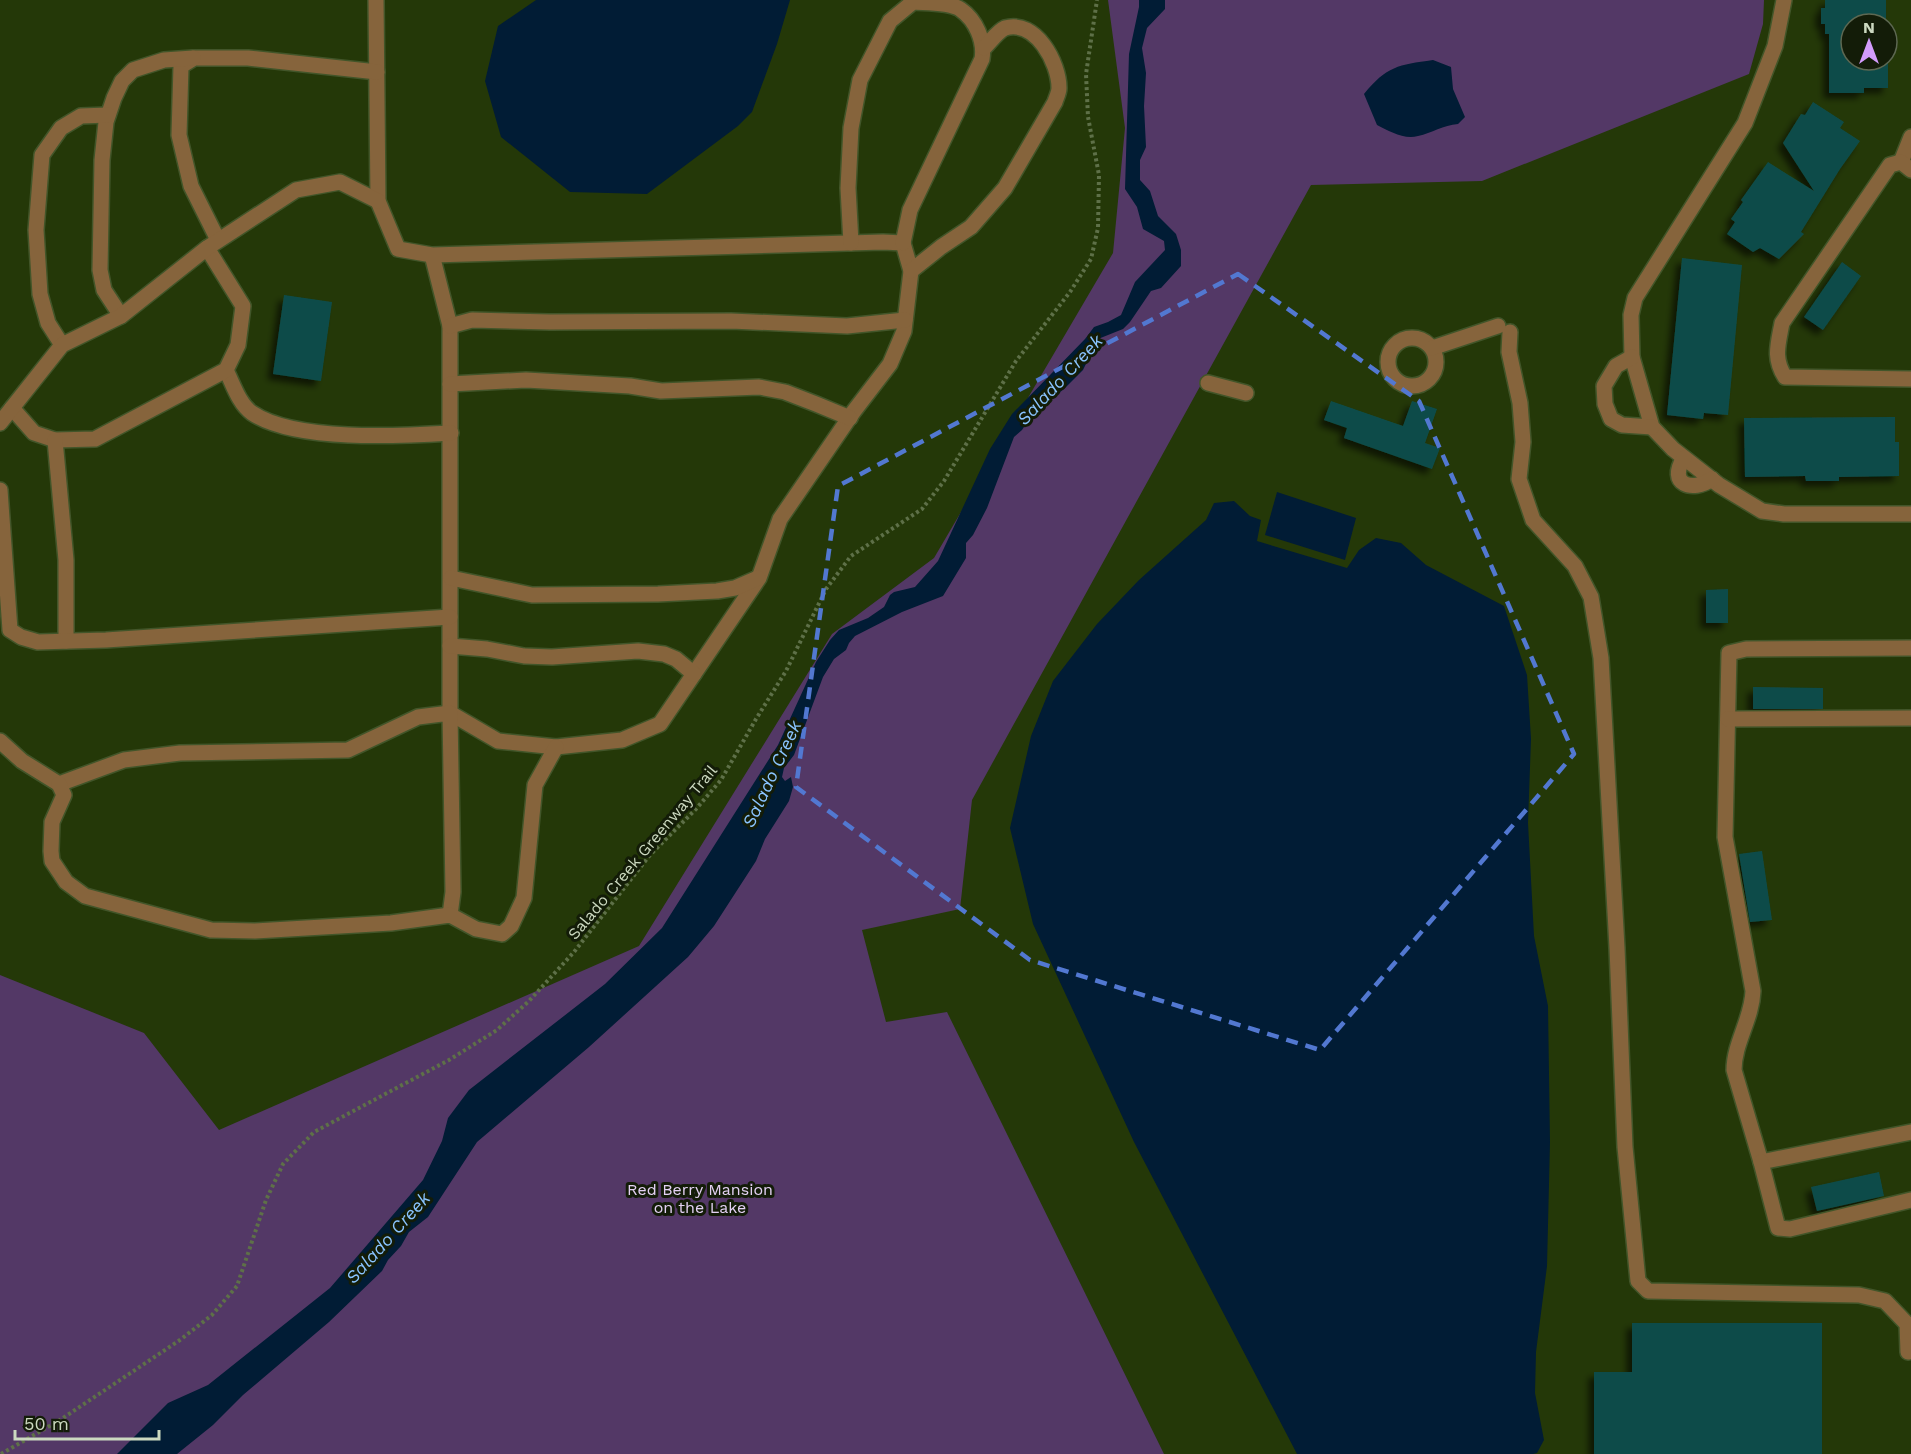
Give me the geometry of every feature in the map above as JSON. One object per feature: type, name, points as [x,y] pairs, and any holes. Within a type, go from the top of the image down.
[{"type":"lane","points":[[376,0],[378,201],[398,249],[432,255],[903,243]]},
{"type":"lane","points":[[1784,0],[1775,46],[1745,123],[1635,298],[1631,315],[1632,357],[1652,427],[1684,458],[1762,511],[1784,514],[1911,514]]},
{"type":"lane","points":[[59,784],[124,760],[180,753],[348,750],[418,717],[450,713],[498,741],[556,747],[622,740],[660,724],[759,578],[780,519],[890,364],[904,331],[912,271],[903,243],[910,210],[982,59],[984,48],[975,24],[959,8],[935,3],[913,2],[890,21],[860,80],[851,128],[848,188],[851,243]]},
{"type":"lane","points":[[912,271],[941,247],[971,227],[1005,188],[1055,102],[1059,89],[1054,64],[1043,43],[1032,33],[1016,27],[1003,29],[984,48]]},
{"type":"lane","points":[[12,408],[34,433],[55,440],[95,439],[226,370],[238,345],[243,306],[213,244],[191,186],[179,135],[181,66],[194,58]]},
{"type":"lane","points":[[121,316],[104,290],[100,270],[102,160],[108,115],[122,81],[133,70],[164,60],[248,58],[377,72]]},
{"type":"lane","points":[[62,345],[48,323],[40,294],[36,230],[42,155],[61,128],[81,116],[108,115]]},
{"type":"lane","points":[[1911,137],[1906,166],[1890,165],[1782,323],[1778,346],[1778,366],[1785,377],[1911,379]]},
{"type":"lane","points":[[0,423],[62,345],[121,316],[213,244],[296,190],[340,182],[378,201]]},
{"type":"lane","points":[[432,255],[450,326],[450,713],[453,892],[450,915]]},
{"type":"lane","points":[[450,326],[472,320],[731,321],[847,326],[905,320]]},
{"type":"lane","points":[[1432,348],[1504,329],[1520,403],[1523,442],[1519,478],[1533,520],[1575,566],[1591,597],[1601,658],[1625,1147],[1638,1281],[1648,1291],[1859,1295],[1885,1301],[1907,1324],[1908,1352]]},
{"type":"lane","points":[[1632,357],[1616,366],[1604,386],[1605,404],[1611,419],[1622,425],[1652,427]]},
{"type":"lane","points":[[226,370],[238,395],[250,412],[268,421],[311,432],[396,436],[451,433]]},
{"type":"lane","points":[[450,384],[526,380],[630,386],[661,391],[759,387],[785,392],[850,418]]},
{"type":"lane","points":[[1208,383],[1246,393]]},
{"type":"lane","points":[[55,440],[66,560],[66,641]]},
{"type":"lane","points":[[0,490],[10,630],[21,637],[38,642],[450,617]]},
{"type":"lane","points":[[451,578],[532,596],[717,591],[735,588],[759,578]]},
{"type":"lane","points":[[450,646],[487,649],[524,656],[552,657],[628,651],[664,654],[676,659],[694,674]]},
{"type":"lane","points":[[1911,648],[1746,649],[1729,653],[1725,837],[1753,991],[1753,1005],[1734,1056],[1734,1070],[1778,1228],[1790,1229],[1911,1200]]},
{"type":"lane","points":[[1728,719],[1911,718]]},
{"type":"lane","points":[[0,741],[22,761],[59,784],[64,795],[52,822],[52,861],[66,882],[85,896],[211,930],[255,931],[391,923],[450,915],[476,929],[502,934],[511,926],[524,898],[535,785],[556,747]]},
{"type":"lane","points":[[1761,1162],[1911,1132]]},
{"type":"path","name":"Salado Creek Greenway Trail","points":[[1,1454],[60,1420],[180,1340],[212,1315],[237,1286],[266,1200],[283,1164],[314,1132],[448,1060],[497,1030],[530,1001],[574,952],[650,855],[721,780],[786,671],[826,589],[851,556],[922,509],[944,481],[1016,361],[1070,292],[1091,259],[1098,228],[1099,175],[1088,117],[1086,74],[1097,0]]},
{"type":"highlighted area","points":[[1238,274],[1419,401],[1574,754],[1320,1050],[1030,960],[796,787],[838,486]]},
{"type":"green space","name":"Red Berry Mansion on the Lake","points":[[1108,0],[1764,0],[1763,24],[1749,74],[1482,181],[1311,185],[972,800],[960,909],[862,930],[886,1022],[947,1012],[1164,1454],[0,1454],[0,975],[144,1033],[219,1130],[639,946],[832,634],[934,558],[1113,253],[1125,128]]},
{"type":"water","points":[[536,0],[790,0],[777,44],[752,112],[738,126],[647,194],[570,192],[501,137],[485,81],[498,26]]},
{"type":"water","name":"Salado Creek","points":[[1139,0],[1165,0],[1165,9],[1147,28],[1142,48],[1146,73],[1144,106],[1146,147],[1140,160],[1140,180],[1150,191],[1158,216],[1176,234],[1181,250],[1181,266],[1161,288],[1151,291],[1123,329],[1098,339],[1083,370],[1064,389],[1033,413],[1022,430],[1014,437],[987,508],[973,535],[966,543],[966,558],[943,596],[902,612],[855,636],[846,650],[834,659],[823,677],[794,755],[784,768],[782,777],[785,781],[791,777],[793,787],[789,801],[765,839],[756,861],[714,926],[688,957],[589,1047],[477,1142],[428,1217],[409,1232],[382,1271],[329,1322],[243,1395],[213,1425],[177,1454],[117,1454],[168,1403],[208,1385],[330,1288],[423,1180],[442,1141],[448,1118],[469,1090],[605,984],[662,928],[778,745],[816,662],[830,640],[839,630],[868,618],[884,607],[894,592],[915,587],[938,561],[990,449],[1012,414],[1094,327],[1121,315],[1135,282],[1165,250],[1164,241],[1143,229],[1137,207],[1125,189],[1129,54]]},
{"type":"water","points":[[1433,60],[1451,67],[1453,89],[1465,117],[1458,124],[1413,137],[1397,134],[1377,125],[1364,94],[1394,68]]},
{"type":"water","points":[[1277,492],[1356,518],[1345,560],[1265,535]]},
{"type":"water","points":[[1234,501],[1250,516],[1261,520],[1257,541],[1347,568],[1359,550],[1376,538],[1401,543],[1426,565],[1504,606],[1527,675],[1531,739],[1528,823],[1534,936],[1548,1006],[1550,1142],[1547,1266],[1536,1352],[1535,1393],[1544,1440],[1537,1453],[1297,1454],[1134,1142],[1033,924],[1010,828],[1031,736],[1053,681],[1097,624],[1139,580],[1206,520],[1214,503]]},
{"type":"building","points":[[1825,0],[1886,0],[1886,12],[1839,12],[1839,72],[1888,72],[1888,88],[1864,88],[1864,93],[1829,93],[1829,34],[1825,34],[1825,24],[1821,24],[1821,8],[1825,8]]},
{"type":"building","points":[[1813,102],[1844,122],[1840,128],[1860,141],[1801,232],[1804,234],[1779,259],[1760,248],[1753,252],[1727,234],[1735,222],[1731,219],[1743,202],[1741,200],[1768,162],[1814,191],[1783,143],[1801,114],[1805,115]]},
{"type":"building","points":[[1682,258],[1742,265],[1728,415],[1704,413],[1703,419],[1667,415]]},
{"type":"building","points":[[1842,262],[1861,276],[1823,330],[1804,317]]},
{"type":"building","points":[[284,295],[332,302],[321,381],[273,374]]},
{"type":"building","points":[[1331,401],[1403,426],[1412,401],[1437,409],[1425,443],[1440,448],[1432,469],[1344,438],[1347,428],[1324,420]]},
{"type":"building","points":[[1895,417],[1895,442],[1899,442],[1899,476],[1839,477],[1839,481],[1806,481],[1805,476],[1745,477],[1744,418]]},
{"type":"building","points":[[1728,589],[1728,623],[1706,623],[1706,590]]},
{"type":"building","points":[[1753,687],[1823,688],[1823,709],[1753,709]]},
{"type":"building","points":[[1762,851],[1772,920],[1750,922],[1739,854]]},
{"type":"building","points":[[1879,1172],[1884,1196],[1817,1211],[1811,1187]]},
{"type":"building","points":[[1632,1323],[1822,1323],[1822,1454],[1594,1454],[1594,1372],[1632,1372]]}]
